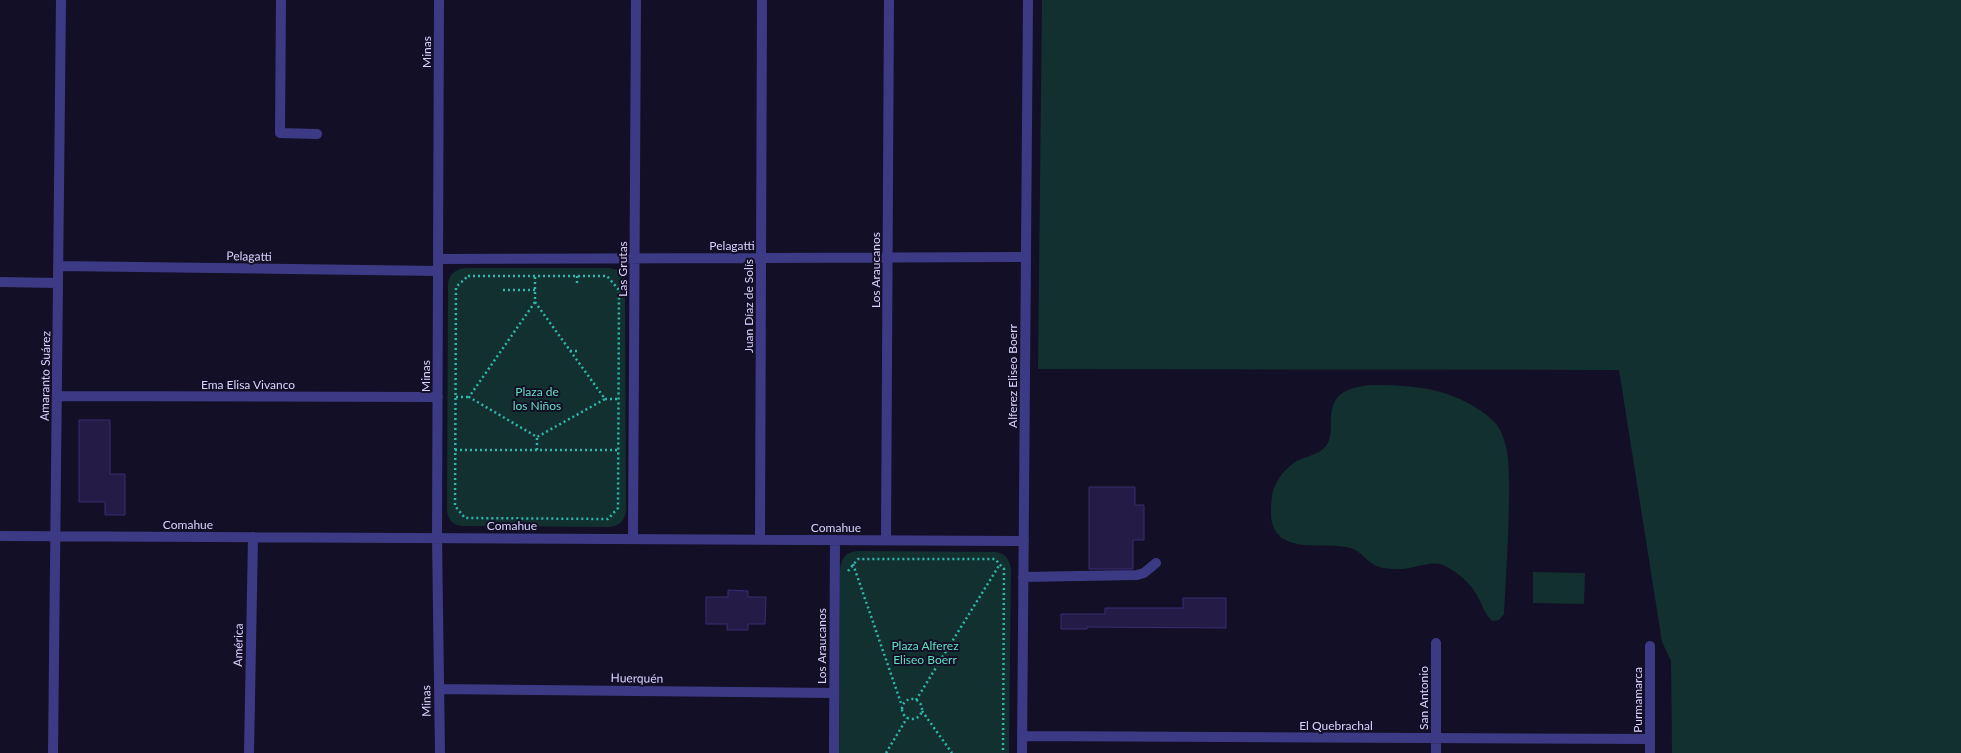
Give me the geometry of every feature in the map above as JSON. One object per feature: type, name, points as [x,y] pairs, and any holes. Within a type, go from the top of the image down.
[{"type":"street","name":"Amaranto Suárez","points":[[54,753],[62,0]]},
{"type":"street","points":[[281,0],[280,133],[317,134]]},
{"type":"street","name":"Minas","points":[[439,0],[438,538],[440,753]]},
{"type":"street","name":"Las Grutas","points":[[633,539],[636,0]]},
{"type":"street","name":"Juan Díaz de Solís","points":[[760,540],[762,0]]},
{"type":"street","name":"Los Araucanos","points":[[886,540],[889,0]]},
{"type":"street","name":"Alferez Eliseo Boerr","points":[[1022,753],[1028,0]]},
{"type":"street","name":"Pelagatti","points":[[438,259],[1026,257]]},
{"type":"street","name":"Pelagatti","points":[[59,266],[438,271]]},
{"type":"street","points":[[0,282],[58,283]]},
{"type":"street","name":"Ema Elisa Vivanco","points":[[57,396],[438,397]]},
{"type":"street","name":"Comahue","points":[[0,536],[1024,541]]},
{"type":"street","name":"América","points":[[249,753],[253,537]]},
{"type":"street","name":"Los Araucanos","points":[[834,753],[835,540]]},
{"type":"street","points":[[1023,577],[1137,576],[1144,573],[1156,563]]},
{"type":"street","name":"San Antonio","points":[[1436,643],[1436,753]]},
{"type":"street","name":"Purmamarca","points":[[1650,646],[1650,753]]},
{"type":"street","name":"Huerquén","points":[[439,689],[834,693]]},
{"type":"street","name":"El Quebrachal","points":[[1022,736],[1650,739]]},
{"type":"path","points":[[468,276],[577,276],[607,276],[619,290],[618,508],[608,519],[465,518],[455,506],[456,288],[468,276]]},
{"type":"path","points":[[469,397],[534,302],[535,276]]},
{"type":"path","points":[[577,276],[577,285]]},
{"type":"path","points":[[503,290],[535,290]]},
{"type":"path","points":[[534,302],[605,399]]},
{"type":"path","points":[[570,350],[577,350]]},
{"type":"path","points":[[456,397],[469,397],[537,437]]},
{"type":"path","points":[[537,437],[605,399],[619,399]]},
{"type":"path","points":[[537,437],[537,450]]},
{"type":"path","points":[[455,450],[619,450]]},
{"type":"path","points":[[848,578],[848,570],[858,559],[858,555]]},
{"type":"path","points":[[858,559],[995,559],[1004,569],[1003,753]]},
{"type":"path","points":[[853,564],[902,706],[903,713],[907,718]]},
{"type":"path","points":[[916,700],[1000,564]]},
{"type":"path","points":[[1004,569],[1011,568]]},
{"type":"path","points":[[902,706],[909,700],[916,700],[921,704],[922,711],[952,753]]},
{"type":"path","points":[[907,718],[916,718],[922,711]]},
{"type":"path","points":[[886,753],[907,718]]},
{"type":"green space","points":[[1042,0],[1961,0],[1961,753],[1672,753],[1671,661],[1662,642],[1619,370],[1038,369]]},
{"type":"green space","name":"Plaza de los Niños","points":[[469,268],[609,268],[619,270],[625,277],[626,509],[623,520],[619,524],[608,527],[462,526],[454,523],[450,519],[447,510],[448,285],[452,274],[458,270]]},
{"type":"green space","points":[[1370,385],[1413,387],[1453,396],[1481,411],[1499,428],[1506,447],[1509,471],[1509,510],[1504,614],[1499,620],[1492,621],[1472,588],[1460,575],[1445,566],[1436,563],[1401,569],[1382,568],[1376,566],[1359,552],[1351,548],[1340,546],[1302,545],[1290,542],[1281,537],[1274,528],[1271,515],[1272,500],[1274,489],[1279,478],[1293,463],[1320,451],[1326,446],[1329,440],[1332,411],[1337,398],[1348,390]]},
{"type":"green space","name":"Plaza Alferez Eliseo Boerr","points":[[858,551],[995,552],[1006,557],[1011,569],[1009,753],[839,753],[840,570],[845,556]]},
{"type":"green space","points":[[1533,572],[1585,573],[1584,604],[1533,603]]},
{"type":"building","points":[[79,420],[110,420],[110,474],[125,474],[125,515],[105,515],[105,502],[79,502]]},
{"type":"building","points":[[1089,487],[1135,487],[1135,505],[1144,505],[1144,540],[1133,540],[1133,569],[1089,569]]},
{"type":"building","points":[[728,590],[748,591],[748,597],[766,597],[765,624],[748,624],[748,630],[727,630],[727,624],[706,624],[706,597],[728,597]]},
{"type":"building","points":[[1183,598],[1226,598],[1226,628],[1087,627],[1087,629],[1061,629],[1061,614],[1105,614],[1105,608],[1183,608]]}]
